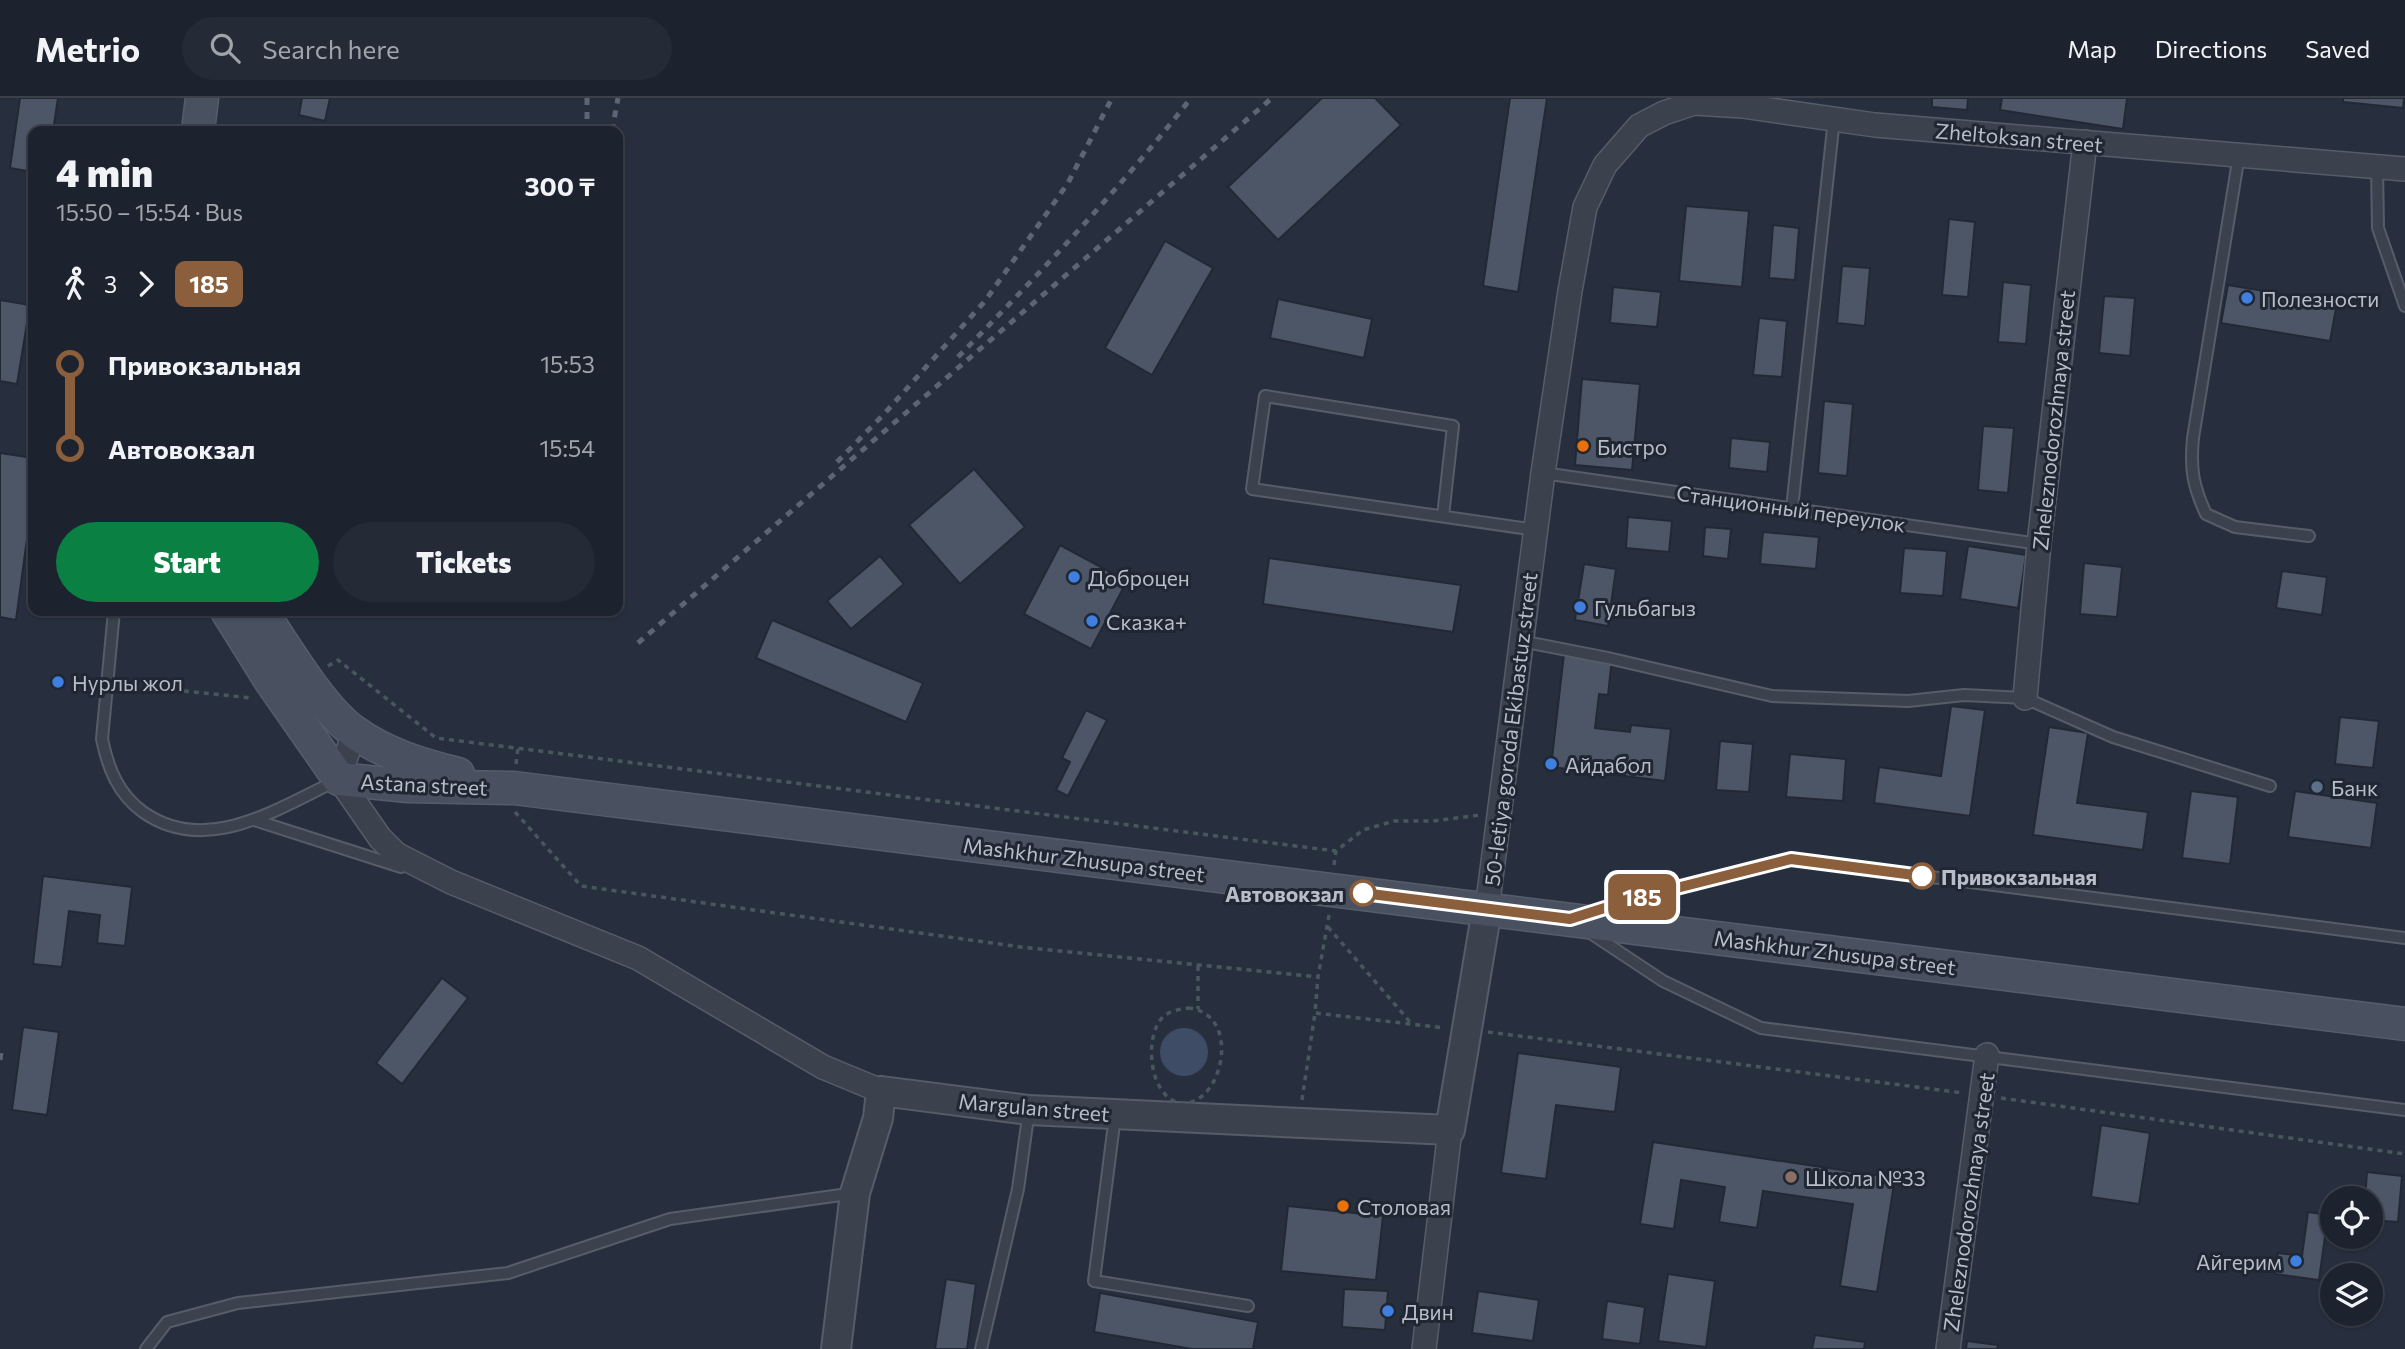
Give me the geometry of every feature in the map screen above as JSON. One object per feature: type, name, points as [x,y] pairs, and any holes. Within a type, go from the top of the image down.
[{"type":"main road","points":[[199,126],[202,98]]},
{"type":"main road","name":"Astana street","points":[[230,616],[339,779],[408,786],[514,788]]},
{"type":"main road","name":"Astana street","points":[[265,616],[332,712],[354,732],[419,765],[514,788]]},
{"type":"main road","name":"Mashkhur Zhusupa street","points":[[514,788],[2405,1024]]},
{"type":"street","name":"Zheltoksan street","points":[[1639,126],[1664,113],[1694,103],[1742,106],[1875,125],[2405,169]]},
{"type":"street","name":"50-letiya goroda Ekibastuz street","points":[[1423,1349],[1450,1130],[1487,909],[1543,473],[1570,291],[1585,207],[1605,166],[1639,126]]},
{"type":"street","name":"Zheleznodorozhnaya street","points":[[2025,698],[2039,544],[2085,142]]},
{"type":"street","points":[[354,732],[339,779],[380,838],[396,854],[451,882],[638,958],[823,1067],[881,1091],[878,1118],[855,1193],[836,1349]]},
{"type":"street","name":"Zheleznodorozhnaya street","points":[[1948,1349],[1987,1055]]},
{"type":"street","name":"Margulan street","points":[[881,1091],[1029,1110],[1450,1130]]},
{"type":"lane","points":[[1791,508],[1834,119]]},
{"type":"lane","points":[[2239,155],[2190,464],[2195,490],[2206,514],[2235,527],[2309,536]]},
{"type":"lane","points":[[2377,166],[2378,228],[2405,306]]},
{"type":"lane","points":[[1443,516],[1453,426],[1265,396],[1252,489],[1536,530]]},
{"type":"lane","name":"Станционный переулок","points":[[1543,473],[2039,544]]},
{"type":"lane","points":[[114,616],[103,739],[106,758],[123,793],[153,819],[190,831],[219,830],[254,820],[339,779]]},
{"type":"lane","points":[[1521,641],[1772,696],[1908,701],[1964,695],[2025,698],[2113,737],[2270,786]]},
{"type":"lane","points":[[254,820],[451,882]]},
{"type":"lane","points":[[1570,919],[1633,899],[1791,859],[2405,938]]},
{"type":"lane","points":[[1570,919],[1664,981],[1760,1028],[2405,1110]]},
{"type":"lane","points":[[981,1349],[1018,1189],[1029,1110]]},
{"type":"lane","points":[[1115,1114],[1094,1282],[1248,1306]]},
{"type":"lane","points":[[146,1349],[167,1322],[238,1303],[508,1273],[670,1219],[855,1193]]},
{"type":"path","points":[[308,678],[338,660],[436,738],[1336,851],[1363,830],[1394,821],[1433,821],[1481,815],[1502,790]]},
{"type":"path","points":[[164,689],[271,699],[280,694]]},
{"type":"path","points":[[518,748],[512,809],[581,886],[1021,947],[1318,977]]},
{"type":"path","points":[[1298,1123],[1318,977],[1328,927],[1412,1024]]},
{"type":"path","points":[[1198,966],[1198,1009]]},
{"type":"path","points":[[1198,1009],[1207,1013],[1220,1032],[1223,1044],[1219,1068],[1198,1100],[1184,1103],[1173,1101],[1153,1073],[1151,1054],[1154,1029],[1164,1016],[1171,1012],[1198,1009]]},
{"type":"path","points":[[1315,1013],[1982,1096],[2405,1154]]},
{"type":"water","points":[[1184,1028],[1201,1035],[1208,1052],[1201,1069],[1184,1076],[1167,1069],[1160,1052],[1167,1035]]},
{"type":"building","points":[[20,98],[58,98],[54,126],[28,126],[28,171],[10,168]]},
{"type":"building","points":[[302,98],[330,98],[325,121],[299,115]]},
{"type":"building","points":[[1322,98],[1375,98],[1401,125],[1278,240],[1228,187]]},
{"type":"building","points":[[1510,98],[1547,98],[1518,292],[1483,286]]},
{"type":"building","points":[[1932,98],[1968,98],[1967,110],[1932,107]]},
{"type":"building","points":[[2002,98],[2127,98],[2123,129],[2000,110]]},
{"type":"building","points":[[2343,98],[2404,98],[2403,108],[2343,102]]},
{"type":"building","points":[[1686,206],[1749,211],[1742,287],[1679,281]]},
{"type":"building","points":[[1949,219],[1975,222],[1968,297],[1942,295]]},
{"type":"building","points":[[1773,225],[1799,228],[1795,280],[1769,278]]},
{"type":"building","points":[[1165,241],[1213,268],[1152,375],[1105,348]]},
{"type":"building","points":[[1842,266],[1870,268],[1865,326],[1837,323]]},
{"type":"building","points":[[2003,282],[2031,285],[2026,344],[1998,342]]},
{"type":"building","points":[[2228,285],[2337,303],[2330,341],[2221,323]]},
{"type":"building","points":[[1613,287],[1661,292],[1657,327],[1610,323]]},
{"type":"building","points":[[2104,296],[2135,298],[2130,356],[2099,353]]},
{"type":"building","points":[[1278,299],[1372,319],[1364,358],[1270,338]]},
{"type":"building","points":[[0,300],[28,305],[17,384],[0,381]]},
{"type":"building","points":[[1759,318],[1787,321],[1782,377],[1753,375]]},
{"type":"building","points":[[1582,379],[1640,384],[1632,470],[1575,465]]},
{"type":"building","points":[[1824,401],[1853,404],[1847,476],[1818,473]]},
{"type":"building","points":[[1983,426],[2014,428],[2008,493],[1978,490]]},
{"type":"building","points":[[1731,438],[1770,442],[1767,472],[1729,468]]},
{"type":"building","points":[[0,453],[28,457],[28,532],[16,620],[0,617]]},
{"type":"building","points":[[974,469],[1025,527],[960,584],[909,525]]},
{"type":"building","points":[[1628,517],[1672,521],[1669,552],[1626,548]]},
{"type":"building","points":[[1705,527],[1731,529],[1728,559],[1703,556]]},
{"type":"building","points":[[1763,532],[1819,537],[1816,569],[1760,564]]},
{"type":"building","points":[[1060,545],[1127,581],[1091,649],[1024,614]]},
{"type":"building","points":[[1968,546],[2026,555],[2018,608],[1960,599]]},
{"type":"building","points":[[1904,548],[1947,551],[1943,596],[1900,593]]},
{"type":"building","points":[[880,556],[904,584],[851,629],[827,601]]},
{"type":"building","points":[[1269,558],[1461,585],[1453,632],[1263,604]]},
{"type":"building","points":[[2084,563],[2122,567],[2117,617],[2080,614]]},
{"type":"building","points":[[1584,564],[1616,569],[1608,626],[1575,620]]},
{"type":"building","points":[[2282,571],[2327,577],[2322,615],[2276,608]]},
{"type":"building","points":[[772,620],[923,683],[906,722],[756,658]]},
{"type":"building","points":[[1564,654],[1612,659],[1608,695],[1599,694],[1595,728],[1630,732],[1631,725],[1671,729],[1665,781],[1551,767]]},
{"type":"building","points":[[1951,706],[1985,710],[1970,816],[1874,803],[1879,767],[1941,776]]},
{"type":"building","points":[[1086,710],[1107,720],[1068,796],[1056,790],[1070,762],[1062,758]]},
{"type":"building","points":[[2340,717],[2379,721],[2373,768],[2335,764]]},
{"type":"building","points":[[2049,727],[2088,733],[2077,803],[2148,812],[2143,850],[2033,835]]},
{"type":"building","points":[[1720,741],[1753,744],[1749,792],[1716,790]]},
{"type":"building","points":[[1790,754],[1846,759],[1843,801],[1786,797]]},
{"type":"building","points":[[2191,791],[2238,797],[2230,864],[2182,858]]},
{"type":"building","points":[[2295,791],[2377,803],[2371,848],[2288,837]]},
{"type":"building","points":[[43,876],[132,887],[125,946],[97,943],[100,915],[69,911],[62,967],[33,964]]},
{"type":"building","points":[[442,978],[468,998],[402,1084],[376,1063]]},
{"type":"building","points":[[23,1027],[59,1032],[47,1115],[12,1110]]},
{"type":"building","points":[[1518,1053],[1621,1067],[1615,1112],[1556,1105],[1546,1179],[1501,1173]]},
{"type":"building","points":[[2101,1125],[2150,1133],[2139,1204],[2091,1197]]},
{"type":"building","points":[[1653,1142],[1895,1178],[1877,1292],[1840,1286],[1853,1204],[1763,1191],[1757,1228],[1719,1222],[1725,1187],[1681,1180],[1674,1229],[1640,1224]]},
{"type":"building","points":[[2367,1172],[2402,1176],[2398,1222],[2383,1221],[2383,1186],[2366,1186]]},
{"type":"building","points":[[1288,1206],[1383,1216],[1376,1280],[1281,1271]]},
{"type":"building","points":[[2308,1212],[2320,1214],[2320,1249],[2323,1249],[2319,1280],[2275,1274],[2278,1253],[2302,1256]]},
{"type":"building","points":[[1668,1274],[1715,1281],[1706,1347],[1658,1341]]},
{"type":"building","points":[[946,1279],[976,1284],[967,1349],[935,1349]]},
{"type":"building","points":[[1344,1289],[1388,1291],[1385,1330],[1342,1327]]},
{"type":"building","points":[[1478,1291],[1539,1300],[1533,1341],[1472,1333]]},
{"type":"building","points":[[1100,1293],[1258,1322],[1253,1349],[1192,1349],[1094,1332]]},
{"type":"building","points":[[1607,1301],[1645,1307],[1640,1344],[1602,1339]]},
{"type":"building","points":[[1815,1335],[1865,1342],[1864,1349],[1812,1349]]},
{"type":"building","points":[[1967,1341],[1998,1345],[1997,1349],[1966,1349]]},
{"type":"railway","points":[[587,98],[587,126]]},
{"type":"railway","points":[[613,126],[618,98]]},
{"type":"railway","points":[[837,462],[885,413],[985,301],[1068,183],[1112,98]]},
{"type":"railway","points":[[958,357],[1078,231],[1136,166],[1191,98]]},
{"type":"railway","points":[[638,643],[1272,98]]},
{"type":"railway","points":[[0,1060],[1,1052]]},
{"type":"bus line","name":"185","points":[[1363,893],[1570,919],[1633,899],[1791,859],[1922,876]]},
{"type":"place","name":"Полезности","points":[[2247,298]]},
{"type":"place","name":"Бистро","points":[[1583,446]]},
{"type":"place","name":"Доброцен","points":[[1074,577]]},
{"type":"place","name":"Гульбагыз","points":[[1580,607]]},
{"type":"place","name":"Сказка+","points":[[1092,621]]},
{"type":"place","name":"Нурлы жол","points":[[58,682]]},
{"type":"place","name":"Айдабол","points":[[1551,764]]},
{"type":"place","name":"Банк","points":[[2317,787]]},
{"type":"place","name":"Привокзальная","points":[[1922,876]]},
{"type":"place","name":"Автовокзал","points":[[1363,893]]},
{"type":"place","name":"Школа №33","points":[[1791,1177]]},
{"type":"place","name":"Столовая","points":[[1343,1206]]},
{"type":"place","name":"Айгерим","points":[[2296,1261]]},
{"type":"place","name":"Двин","points":[[1388,1311]]}]
